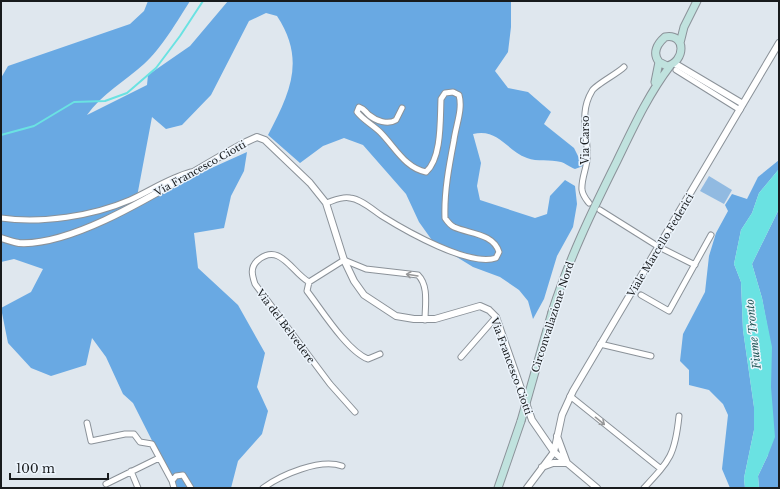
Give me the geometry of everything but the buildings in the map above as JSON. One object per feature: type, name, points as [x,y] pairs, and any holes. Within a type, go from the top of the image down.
[{"type":"main road","name":"Circonvallazione Nord","points":[[498,488],[521,421],[536,365],[560,287],[584,228],[654,88],[675,64],[681,51],[680,43],[684,27],[697,1]]},
{"type":"main road","name":"Circonvallazione Nord","points":[[654,88],[659,62],[656,58],[656,48],[665,37],[671,37],[684,27]]},
{"type":"main road","points":[[671,37],[680,43]]},
{"type":"main road","points":[[659,62],[663,65],[675,64]]},
{"type":"street","name":"Viale Marcello Federici","points":[[554,452],[562,415],[570,396],[779,43]]},
{"type":"street","points":[[675,64],[744,104]]},
{"type":"street","points":[[675,64],[740,110]]},
{"type":"street","name":"Via Carso","points":[[589,203],[584,197],[582,190],[587,161],[584,126],[587,102],[592,90],[611,79],[624,67]]},
{"type":"street","points":[[326,203],[339,199],[350,198],[362,203],[398,226],[451,251],[480,260],[496,258],[499,252],[493,242],[486,237],[452,226],[445,218],[447,178],[457,122],[462,104],[460,95],[453,92],[445,93],[441,99],[437,147],[431,167],[426,172],[416,170],[406,162],[380,132],[357,112],[360,107],[373,118],[388,123],[396,120],[402,108]]},
{"type":"street","name":"Via Francesco Ciotti","points":[[1,238],[19,243],[68,235],[109,218],[232,150],[257,138],[265,140],[310,183],[326,203],[344,260],[354,281],[364,295],[396,316],[425,320],[480,306],[489,310],[496,317],[532,420],[554,452],[597,488]]},
{"type":"street","points":[[1,218],[31,221],[95,211],[129,200],[176,176],[195,170]]},
{"type":"street","points":[[600,210],[659,247],[695,264]]},
{"type":"street","points":[[641,295],[669,311],[711,235]]},
{"type":"street","name":"Via del Belvedere","points":[[309,282],[284,259],[276,254],[259,259],[253,265],[251,275],[255,284],[330,384],[355,412]]},
{"type":"street","points":[[380,354],[368,359],[360,356],[347,343],[307,291],[309,282],[344,260],[366,269],[418,275],[423,280],[425,290],[425,320]]},
{"type":"street","points":[[461,357],[496,317]]},
{"type":"street","points":[[600,344],[651,356]]},
{"type":"street","points":[[570,396],[661,469]]},
{"type":"street","points":[[644,488],[671,456],[676,441],[679,416]]},
{"type":"street","points":[[87,423],[91,441],[125,434],[134,434],[140,442],[152,444],[172,481],[174,488]]},
{"type":"street","points":[[542,467],[553,463],[567,463],[557,436]]},
{"type":"street","points":[[527,488],[554,452]]},
{"type":"street","points":[[106,484],[159,458]]},
{"type":"street","points":[[263,488],[280,477],[307,468],[334,463],[342,466]]},
{"type":"street","points":[[131,471],[138,488]]},
{"type":"street","points":[[172,481],[176,476],[183,475],[191,488]]},
{"type":"shaded area","points":[[148,1],[190,1],[169,34],[150,58],[106,94],[87,115],[147,85],[148,75],[190,46],[228,1],[511,1],[511,27],[508,52],[495,71],[508,88],[528,92],[551,112],[544,124],[574,148],[583,166],[575,169],[561,162],[527,158],[513,150],[496,137],[482,133],[473,134],[481,163],[477,186],[480,200],[535,218],[547,214],[550,196],[565,180],[575,186],[577,204],[573,227],[557,256],[544,299],[533,319],[528,301],[519,290],[500,277],[473,267],[434,243],[419,222],[406,194],[363,145],[344,138],[323,146],[300,163],[268,135],[283,105],[292,76],[293,62],[291,47],[286,32],[277,16],[266,13],[249,21],[211,95],[182,125],[166,129],[152,117],[136,202],[247,152],[244,171],[231,196],[224,228],[194,233],[198,268],[238,305],[265,353],[257,387],[268,411],[262,434],[238,461],[231,488],[176,488],[133,403],[123,394],[106,357],[92,338],[86,365],[51,376],[31,368],[8,343],[1,308],[31,292],[43,269],[14,259],[1,262],[1,78],[8,66],[130,24],[144,11]]},
{"type":"shaded area","points":[[779,160],[779,169],[759,193],[752,213],[741,230],[734,264],[741,282],[743,330],[754,407],[754,430],[744,478],[745,488],[730,488],[722,469],[728,415],[723,404],[709,390],[689,385],[689,370],[680,361],[683,334],[705,292],[709,256],[716,233],[728,211],[725,205],[732,194],[747,199],[758,177]]},
{"type":"shaded area","points":[[709,176],[732,190],[724,204],[700,191]]},
{"type":"shaded area","points":[[779,209],[779,488],[759,488],[758,476],[768,455],[771,347],[762,298],[752,264]]},
{"type":"water","name":"Fiume Tronto","points":[[779,169],[779,209],[752,264],[762,298],[772,347],[771,387],[775,437],[758,476],[759,488],[745,488],[744,478],[754,430],[754,407],[743,330],[741,282],[734,264],[741,230],[752,213],[759,193]]},
{"type":"waterway","points":[[1,135],[34,126],[74,102],[105,101],[127,93],[156,68],[180,36],[203,1]]}]
